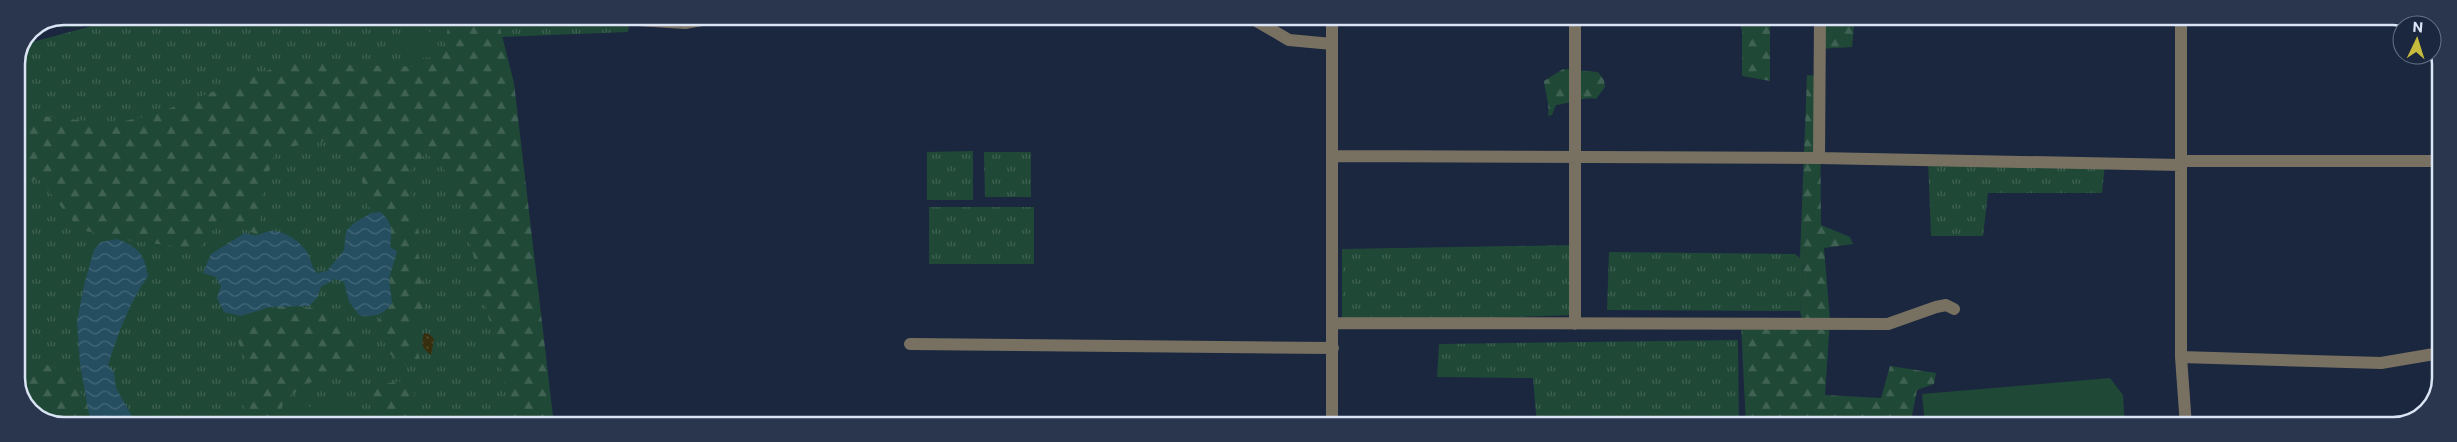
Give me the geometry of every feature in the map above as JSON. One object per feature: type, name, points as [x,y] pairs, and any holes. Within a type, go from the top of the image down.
[{"type":"street","points":[[1264,25],[1290,40],[1332,44]]},
{"type":"street","points":[[1332,25],[1332,417]]},
{"type":"street","points":[[1575,25],[1575,324]]},
{"type":"street","points":[[1820,25],[1820,158]]},
{"type":"street","points":[[2182,25],[2181,357],[2185,417]]},
{"type":"street","points":[[1332,156],[1820,158],[2181,163],[2432,161]]},
{"type":"street","points":[[1333,323],[1888,324],[1936,307],[1946,305],[1954,309]]},
{"type":"street","points":[[910,344],[1333,348]]},
{"type":"street","points":[[2181,357],[2381,363],[2432,354]]},
{"type":"green space","points":[[86,25],[81,27],[53,27]]},
{"type":"green space","points":[[96,25],[498,25],[500,32],[499,25],[629,25],[628,32],[501,37],[509,163],[544,417],[59,417],[47,413],[36,406],[26,388],[25,380],[25,64],[28,49],[32,42]]},
{"type":"green space","points":[[408,25],[421,25],[431,33],[439,47],[433,57],[421,58],[406,54],[400,38],[400,34]]},
{"type":"green space","points":[[448,25],[499,25],[514,83],[553,417],[513,417],[461,205],[444,169],[426,153],[408,174],[419,233],[415,244],[421,263],[424,315],[413,334],[420,360],[406,365],[391,355],[375,325],[392,303],[389,279],[390,247],[381,212],[371,213],[357,162],[324,141],[276,149],[260,201],[261,236],[221,219],[199,249],[117,239],[79,229],[39,179],[25,181],[25,113],[55,118],[113,123],[150,116],[287,63],[423,67],[444,50]]},
{"type":"green space","points":[[1740,25],[1770,25],[1770,81],[1742,76],[1742,31]]},
{"type":"green space","points":[[1820,25],[1854,25],[1852,47],[1820,49]]},
{"type":"green space","points":[[1563,69],[1598,72],[1604,80],[1605,87],[1596,99],[1591,98],[1556,105],[1552,115],[1548,116],[1544,81]]},
{"type":"green space","points":[[1807,75],[1820,76],[1821,225],[1850,237],[1853,244],[1824,248],[1830,320],[1825,395],[1881,398],[1890,366],[1936,373],[1934,384],[1917,390],[1912,417],[1746,417],[1741,324],[1803,324],[1800,311],[1804,261],[1800,258]]},
{"type":"green space","points":[[973,151],[973,200],[927,200],[927,152]]},
{"type":"green space","points":[[984,152],[1031,152],[1031,197],[985,197]]},
{"type":"green space","points":[[1928,160],[2105,164],[2102,193],[1988,193],[1983,236],[1931,236]]},
{"type":"green space","points":[[929,207],[1034,207],[1034,264],[929,264]]},
{"type":"green space","points":[[1575,245],[1575,315],[1342,323],[1342,249]]},
{"type":"green space","points":[[1609,252],[1795,254],[1804,261],[1800,311],[1607,310]]},
{"type":"green space","points":[[278,306],[315,308],[339,312],[362,349],[356,372],[308,383],[283,401],[281,417],[245,417],[243,402],[250,379],[247,363],[233,329]]},
{"type":"green space","points":[[1738,340],[1739,417],[1536,417],[1533,378],[1437,377],[1439,344]]},
{"type":"green space","points":[[39,362],[60,370],[91,406],[93,417],[59,417],[47,413],[36,406],[26,388],[25,368]]},
{"type":"green space","points":[[2110,378],[2123,395],[2124,417],[1924,417],[1922,394]]},
{"type":"green space","points":[[410,380],[415,394],[407,408],[413,417],[388,417],[391,415],[370,400],[374,385]]},
{"type":"green space","points":[[294,400],[304,403],[311,408],[316,417],[282,417],[282,407]]},
{"type":"green space","points":[[340,400],[346,402],[355,413],[354,417],[322,417],[322,409],[325,404]]},
{"type":"sand","points":[[424,333],[429,334],[434,339],[431,355],[423,346]]},
{"type":"water","points":[[380,212],[391,228],[390,247],[397,251],[389,279],[392,303],[386,310],[378,314],[360,316],[349,302],[344,282],[335,279],[321,287],[317,298],[309,306],[270,307],[241,316],[224,312],[217,298],[221,286],[216,277],[203,273],[211,254],[245,233],[257,235],[271,231],[281,232],[301,244],[317,273],[327,271],[344,250],[346,231],[353,224],[371,213]]},
{"type":"water","points":[[117,239],[135,248],[142,256],[148,276],[141,286],[120,330],[108,365],[114,372],[116,388],[132,417],[90,417],[80,364],[77,322],[84,285],[94,250],[101,242]]}]
